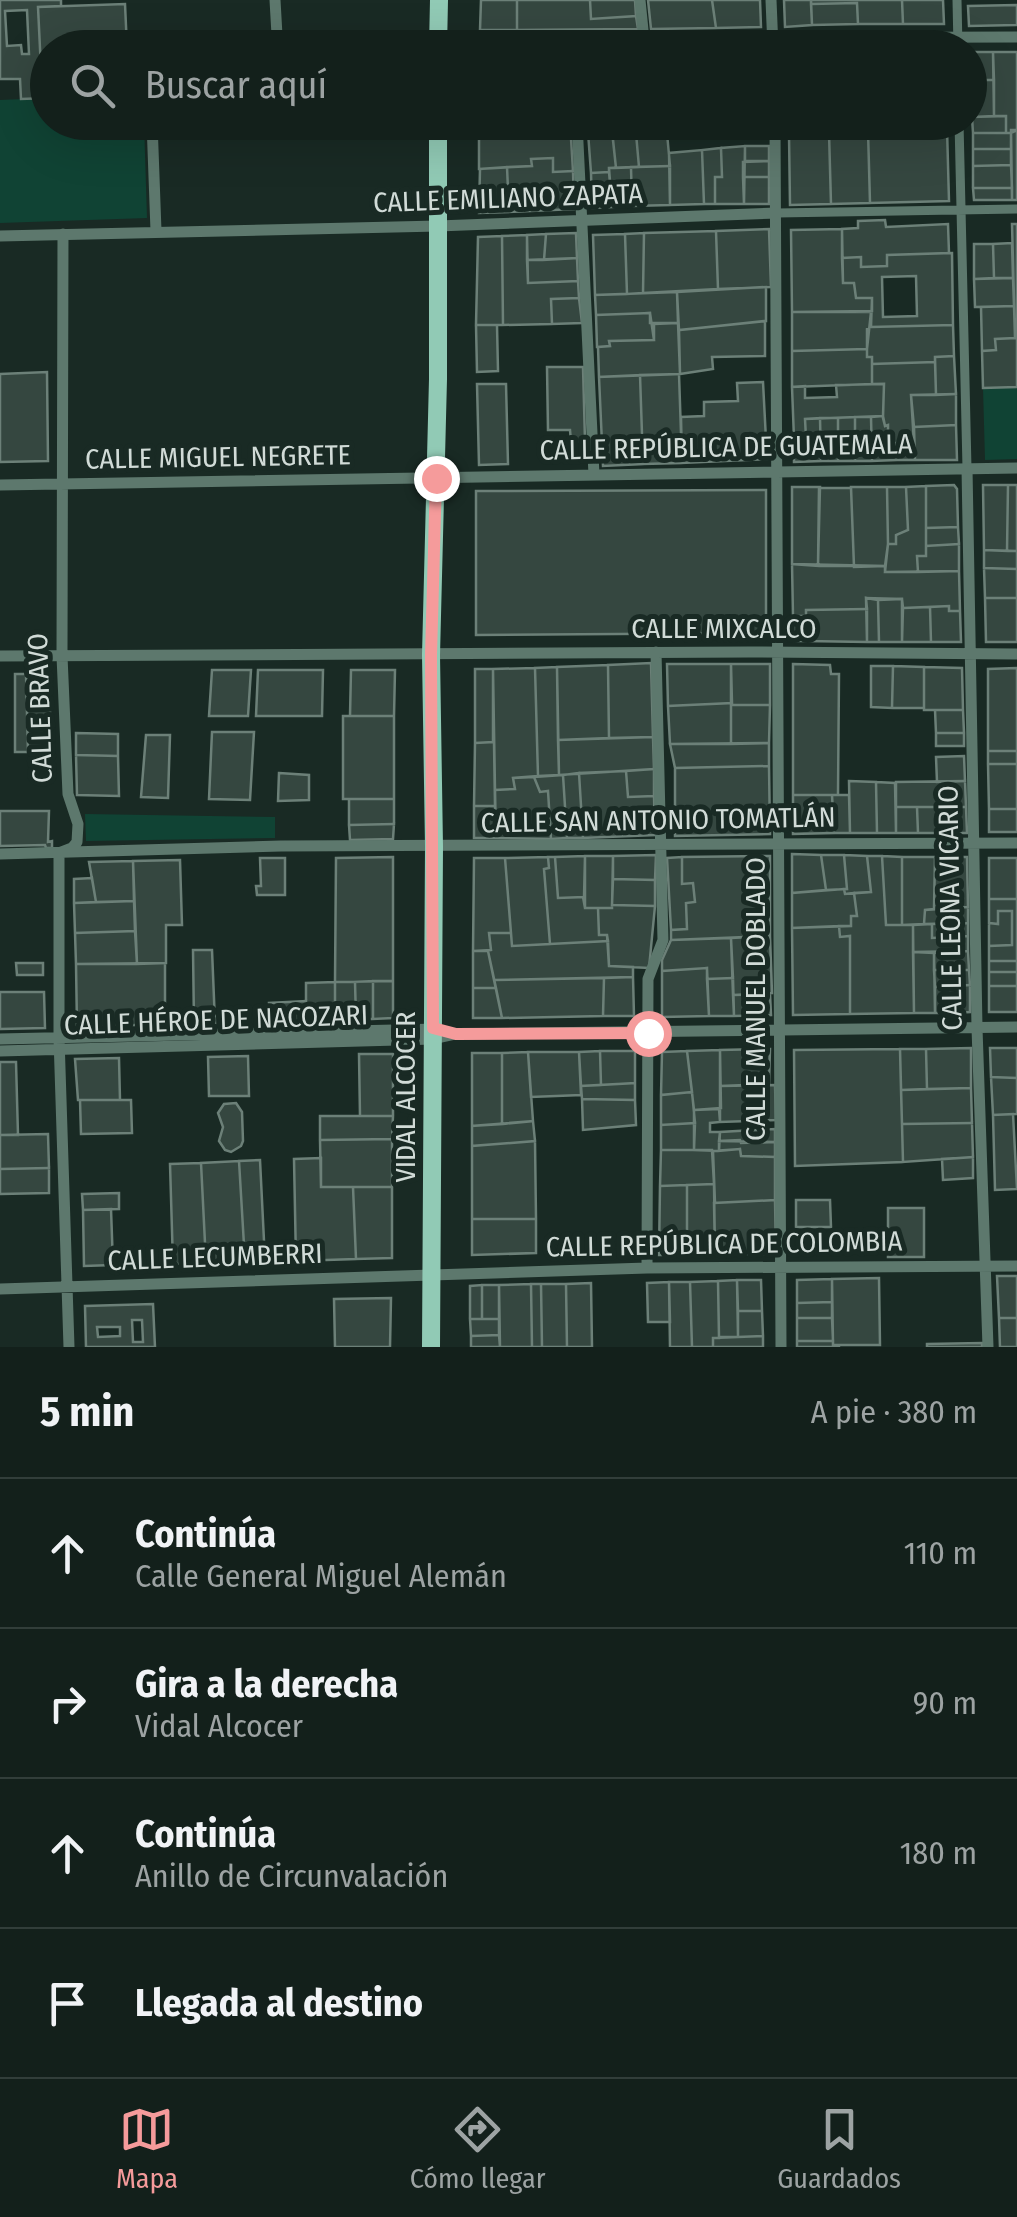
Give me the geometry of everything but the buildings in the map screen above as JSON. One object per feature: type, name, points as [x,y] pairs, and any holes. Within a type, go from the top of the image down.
[{"type":"main road","points":[[438,0],[438,30]]},
{"type":"main road","name":"VIDAL ALCOCER","points":[[430,1347],[434,847],[431,655],[438,140]]},
{"type":"street","points":[[276,0],[278,30]]},
{"type":"street","points":[[640,0],[643,30]]},
{"type":"street","points":[[770,0],[772,30]]},
{"type":"street","points":[[957,0],[958,30]]},
{"type":"street","points":[[987,39],[1017,36]]},
{"type":"street","points":[[153,140],[156,231]]},
{"type":"street","points":[[578,140],[594,475]]},
{"type":"street","name":"CALLE MANUEL DOBLADO","points":[[775,140],[781,1347]]},
{"type":"street","points":[[959,140],[967,468]]},
{"type":"street","name":"CALLE EMILIANO ZAPATA","points":[[0,236],[1017,209]]},
{"type":"street","name":"CALLE BRAVO","points":[[63,234],[62,656],[68,794],[78,834],[72,848],[59,853],[68,1347]]},
{"type":"street","name":"CALLE LEONA VICARIO","points":[[967,468],[977,1028],[988,1347]]},
{"type":"street","name":"CALLE REPÚBLICA DE GUATEMALA","points":[[436,478],[1017,468]]},
{"type":"street","name":"CALLE MIGUEL NEGRETE","points":[[0,485],[436,478]]},
{"type":"street","points":[[648,1268],[648,979],[663,940],[656,652]]},
{"type":"street","name":"CALLE MIXCALCO","points":[[0,656],[1017,654]]},
{"type":"street","name":"CALLE SAN ANTONIO TOMATLÁN","points":[[0,854],[281,846],[1017,843]]},
{"type":"street","name":"CALLE HÉROE DE NACOZARI","points":[[0,1051],[60,1044],[433,1033],[1017,1027]]},
{"type":"street","name":"CALLE HÉROE DE NACOZARI","points":[[0,1039],[60,1044]]},
{"type":"street","name":"CALLE REPÚBLICA DE COLOMBIA","points":[[432,1276],[648,1268],[1017,1266]]},
{"type":"street","name":"CALLE LECUMBERRI","points":[[0,1289],[432,1276]]},
{"type":"green space","points":[[30,99],[30,140],[145,140],[147,218],[0,223],[0,100]]},
{"type":"green space","points":[[1017,387],[1017,459],[985,460],[983,388]]},
{"type":"green space","points":[[85,814],[275,817],[275,838],[86,841]]},
{"type":"route","points":[[436,478],[431,655],[433,1028],[456,1034],[648,1033]]}]
